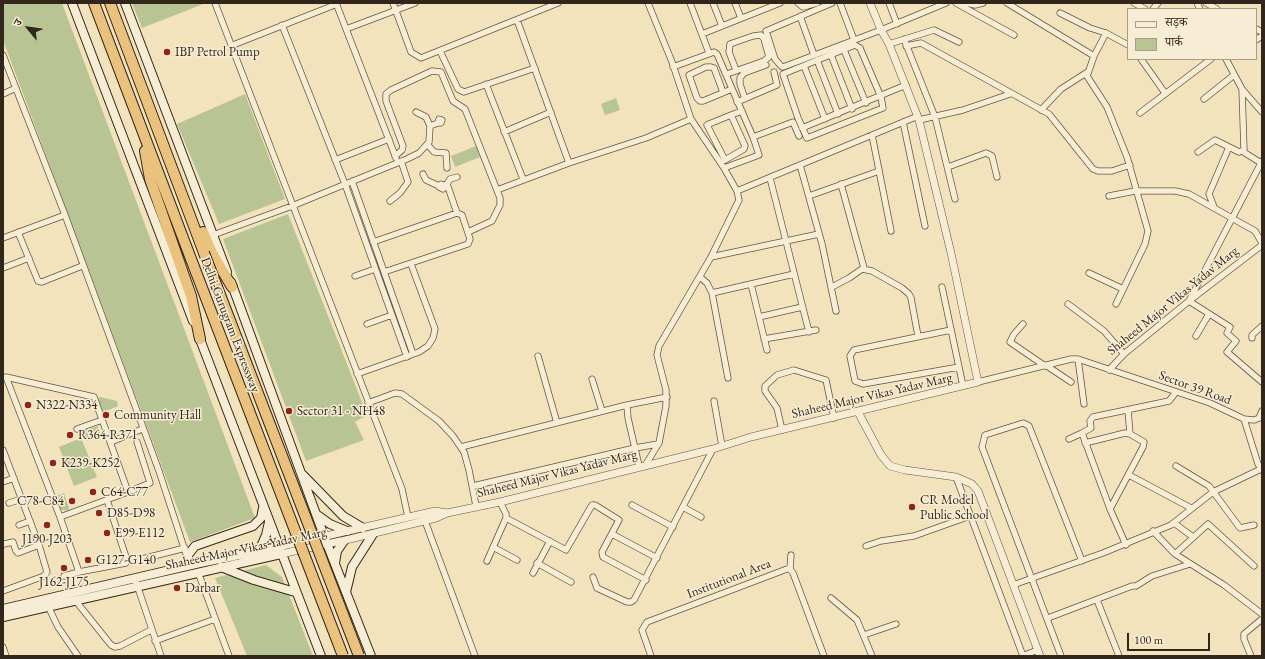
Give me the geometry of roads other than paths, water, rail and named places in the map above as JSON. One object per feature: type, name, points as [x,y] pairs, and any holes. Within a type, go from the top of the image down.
[{"type":"highway","name":"Delhi-Gurugram Expressway","points":[[94,3],[344,656]]},
{"type":"highway","name":"Delhi-Gurugram Expressway","points":[[111,5],[187,210],[359,656]]},
{"type":"highway","points":[[141,125],[150,179],[191,296],[200,339]]},
{"type":"highway","points":[[187,210],[203,232],[212,253],[232,286]]},
{"type":"main road","points":[[72,3],[295,592],[321,656]]},
{"type":"main road","points":[[125,3],[326,540],[371,656]]},
{"type":"main road","points":[[301,473],[342,516],[363,528]]},
{"type":"main road","points":[[188,565],[188,555],[195,546],[253,526],[261,518],[263,506]]},
{"type":"main road","points":[[316,513],[330,524],[347,531]]},
{"type":"main road","points":[[269,522],[260,555],[275,561],[287,570]]},
{"type":"main road","points":[[346,592],[352,567],[373,534]]},
{"type":"main road","points":[[335,563],[338,551],[344,540]]},
{"type":"main road","name":"Shaheed Major Vikas Yadav Marg","points":[[3,617],[136,583],[188,565],[280,551]]},
{"type":"main road","name":"Shaheed Major Vikas Yadav Marg","points":[[3,609],[198,572],[221,567],[260,555]]},
{"type":"main road","points":[[221,567],[254,580],[295,592]]},
{"type":"street","points":[[215,3],[233,45],[292,206],[402,489],[408,517]]},
{"type":"street","points":[[233,45],[337,3],[395,156],[400,162],[408,182],[390,201]]},
{"type":"street","points":[[393,3],[411,52],[415,56],[421,58],[558,3]]},
{"type":"street","points":[[346,29],[415,3]]},
{"type":"street","points":[[642,465],[658,444],[667,397],[658,361],[659,346],[711,257],[738,205],[739,200],[737,191],[724,168],[691,119],[674,67],[648,3]]},
{"type":"street","points":[[690,3],[709,53]]},
{"type":"street","points":[[713,3],[722,26]]},
{"type":"street","points":[[735,3],[741,18]]},
{"type":"street","points":[[702,34],[780,3]]},
{"type":"street","points":[[798,3],[803,7],[817,3]]},
{"type":"street","points":[[832,3],[766,31],[772,52],[778,64],[783,67],[897,24],[946,3]]},
{"type":"street","points":[[840,3],[854,40]]},
{"type":"street","points":[[870,3],[881,30],[890,44],[918,118],[951,253],[978,382]]},
{"type":"street","points":[[889,3],[897,24]]},
{"type":"street","points":[[956,3],[1014,35]]},
{"type":"street","points":[[967,3],[975,5],[983,3]]},
{"type":"street","points":[[1007,3],[1094,56]]},
{"type":"street","points":[[1134,3],[1143,8]]},
{"type":"street","points":[[1206,3],[1215,8]]},
{"type":"street","points":[[1060,13],[1090,28],[1106,33],[1127,44]]},
{"type":"street","points":[[800,16],[814,55]]},
{"type":"street","points":[[517,20],[569,163]]},
{"type":"street","points":[[282,25],[335,160],[407,357]]},
{"type":"street","points":[[890,44],[934,30],[959,42]]},
{"type":"street","points":[[1041,110],[1061,89],[1086,73],[1106,33]]},
{"type":"street","points":[[727,74],[764,61],[769,57],[764,39],[761,35],[753,36],[730,44],[729,52],[736,70]]},
{"type":"street","points":[[904,39],[935,117],[955,199]]},
{"type":"street","points":[[906,46],[921,42],[1010,94],[1053,117],[1093,169],[1098,171],[1112,170],[1130,165]]},
{"type":"street","points":[[855,45],[859,46],[884,105],[881,110],[809,138],[805,136],[783,74],[831,55],[855,45]]},
{"type":"street","points":[[844,50],[866,103]]},
{"type":"street","points":[[440,51],[460,91],[464,92],[535,68]]},
{"type":"street","points":[[674,67],[709,53],[714,52],[718,54],[753,137],[759,155],[724,168]]},
{"type":"street","points":[[3,55],[64,215],[140,430],[185,548],[188,565]]},
{"type":"street","points":[[831,55],[852,109]]},
{"type":"street","points":[[817,60],[838,114]]},
{"type":"street","points":[[1142,60],[1165,93]]},
{"type":"street","points":[[1147,67],[1150,60]]},
{"type":"street","points":[[1140,113],[1210,60]]},
{"type":"street","points":[[1226,60],[1242,89],[1262,112]]},
{"type":"street","points":[[745,99],[740,84],[740,78],[744,73],[766,65]]},
{"type":"street","points":[[804,66],[825,119]]},
{"type":"street","points":[[723,92],[714,68],[706,67],[689,75],[697,98],[700,101],[703,101],[732,88]]},
{"type":"street","points":[[395,156],[402,150],[402,146],[386,101],[386,94],[391,90],[437,70],[441,72],[453,101],[465,109],[501,202],[494,219],[490,223],[468,232]]},
{"type":"street","points":[[738,102],[777,85],[778,82],[774,72]]},
{"type":"street","points":[[1086,73],[1107,107],[1130,165],[1135,191],[1148,231],[1147,238],[1116,304]]},
{"type":"street","points":[[1204,99],[1234,75]]},
{"type":"street","points":[[486,84],[523,179]]},
{"type":"street","points":[[802,128],[852,109],[906,85]]},
{"type":"street","points":[[3,94],[16,88]]},
{"type":"street","points":[[1242,89],[1245,147],[1242,151]]},
{"type":"street","points":[[737,191],[902,122],[918,118],[935,117],[963,110],[1010,94]]},
{"type":"street","points":[[1257,107],[1262,102]]},
{"type":"street","points":[[731,115],[745,146],[744,149],[725,160],[707,125],[731,115],[742,111]]},
{"type":"street","points":[[213,235],[292,206],[419,153],[428,145],[430,126],[426,117],[416,112]]},
{"type":"street","points":[[504,132],[551,112]]},
{"type":"street","points":[[497,190],[523,179],[646,138],[691,119]]},
{"type":"street","points":[[430,126],[438,122]]},
{"type":"street","points":[[753,137],[793,122],[799,136]]},
{"type":"street","points":[[902,122],[925,226]]},
{"type":"street","points":[[872,135],[890,231]]},
{"type":"street","points":[[335,160],[389,139]]},
{"type":"street","points":[[1198,152],[1215,140],[1239,152],[1242,151],[1262,162],[1189,301],[1230,327],[1228,333],[1236,340],[1227,352],[1262,382]]},
{"type":"street","points":[[428,145],[434,152],[446,154],[447,168]]},
{"type":"street","points":[[1214,207],[1209,194],[1229,147]]},
{"type":"street","points":[[948,167],[986,153],[992,156],[997,177]]},
{"type":"street","points":[[800,165],[819,234],[832,287],[836,311]]},
{"type":"street","points":[[809,196],[879,171]]},
{"type":"street","points":[[384,272],[468,244],[470,239],[462,215],[458,213],[444,185],[426,180],[423,174]]},
{"type":"street","points":[[444,185],[450,179],[457,178]]},
{"type":"street","points":[[770,178],[808,332]]},
{"type":"street","points":[[352,181],[413,354]]},
{"type":"street","points":[[841,184],[864,268],[902,288],[909,294],[918,336]]},
{"type":"street","points":[[1109,196],[1135,191],[1183,192],[1214,207],[1256,231],[1262,244]]},
{"type":"street","points":[[374,242],[458,213]]},
{"type":"street","points":[[3,238],[64,215]]},
{"type":"street","points":[[18,232],[36,278],[42,282],[82,266]]},
{"type":"street","points":[[711,257],[819,234]]},
{"type":"street","name":"Shaheed Major Vikas Yadav Marg","points":[[326,540],[344,540],[373,534],[425,521],[447,513],[500,502],[642,465],[713,449],[751,437],[1071,359],[1078,358],[1108,370],[1124,354],[1262,244]]},
{"type":"street","points":[[3,268],[29,258]]},
{"type":"street","points":[[357,374],[407,357],[428,346],[433,338],[435,329],[411,264]]},
{"type":"street","points":[[832,287],[864,268]]},
{"type":"street","points":[[355,276],[375,269]]},
{"type":"street","points":[[1089,273],[1123,289]]},
{"type":"street","points":[[712,292],[794,274]]},
{"type":"street","points":[[700,277],[707,283],[712,292],[728,378]]},
{"type":"street","points":[[751,284],[767,350]]},
{"type":"street","points":[[942,287],[963,386]]},
{"type":"street","points":[[1068,304],[1104,331],[1124,354]]},
{"type":"street","points":[[759,317],[802,307]]},
{"type":"street","points":[[1196,336],[1209,314]]},
{"type":"street","points":[[367,324],[392,315]]},
{"type":"street","points":[[1023,324],[1014,334],[1010,342],[1071,382]]},
{"type":"street","points":[[1252,338],[1252,335],[1262,326]]},
{"type":"street","points":[[764,340],[816,330]]},
{"type":"street","points":[[951,330],[854,350],[850,356],[855,381],[863,384],[959,367]]},
{"type":"street","points":[[538,356],[557,423]]},
{"type":"street","points":[[1078,358],[1084,404]]},
{"type":"street","points":[[782,430],[777,408],[765,391],[765,386],[777,375],[794,370],[826,380],[834,418]]},
{"type":"street","name":"Sector 39 Road","points":[[1108,370],[1210,403],[1244,419]]},
{"type":"street","points":[[4,377],[94,397],[128,492]]},
{"type":"street","points":[[4,377],[60,517],[79,572]]},
{"type":"street","points":[[592,379],[602,411]]},
{"type":"street","points":[[1069,439],[1091,428],[1090,421],[1093,417],[1169,401],[1176,392]]},
{"type":"street","points":[[368,404],[395,393],[402,394],[439,421],[461,447],[470,470],[476,506]]},
{"type":"street","points":[[461,447],[602,411],[667,397]]},
{"type":"street","points":[[714,401],[722,446]]},
{"type":"street","points":[[627,405],[635,448],[642,465]]},
{"type":"street","points":[[1128,410],[1130,434]]},
{"type":"street","points":[[1013,585],[1126,545],[1153,531],[1174,523],[1213,492],[1261,469],[1244,419],[1261,418],[1262,411]]},
{"type":"street","points":[[858,412],[881,455],[890,466],[905,470],[956,477],[972,484],[978,491],[1039,653],[1023,656],[956,477]]},
{"type":"street","points":[[77,429],[102,420]]},
{"type":"street","points":[[1061,656],[1048,618],[982,447],[985,435],[1023,423],[1029,426],[1082,561]]},
{"type":"street","points":[[110,440],[140,430]]},
{"type":"street","points":[[1082,433],[1110,509],[1126,545]]},
{"type":"street","points":[[1085,442],[1124,433],[1130,434],[1144,442],[1129,475],[1110,509]]},
{"type":"street","points":[[60,517],[150,483],[137,442]]},
{"type":"street","points":[[473,486],[658,444]]},
{"type":"street","points":[[593,577],[597,588],[631,602],[634,600],[646,580],[713,449]]},
{"type":"street","points":[[3,450],[39,545],[47,575],[3,591]]},
{"type":"street","points":[[1176,466],[1204,482],[1240,528],[1254,525]]},
{"type":"street","points":[[1129,475],[1192,508]]},
{"type":"street","points":[[3,482],[14,478]]},
{"type":"street","points":[[9,503],[22,499]]},
{"type":"street","points":[[64,576],[127,562],[108,500]]},
{"type":"street","points":[[486,561],[506,518],[506,514],[500,502]]},
{"type":"street","points":[[506,518],[564,550],[567,549],[594,505],[619,520],[602,552],[603,557],[646,580]]},
{"type":"street","points":[[632,505],[673,527]]},
{"type":"street","points":[[683,507],[701,517]]},
{"type":"street","name":"Shaheed Major Vikas Yadav Marg","points":[[280,551],[326,540],[347,531],[435,510],[447,513]]},
{"type":"street","points":[[866,546],[881,541],[914,536],[970,516]]},
{"type":"street","points":[[19,525],[30,521]]},
{"type":"street","points":[[425,521],[475,656]]},
{"type":"street","points":[[1174,523],[1193,537]]},
{"type":"street","points":[[1175,554],[1208,524],[1211,525],[1254,566]]},
{"type":"street","points":[[1153,531],[1175,554],[1224,585],[1262,614]]},
{"type":"street","points":[[612,534],[657,558]]},
{"type":"street","points":[[532,573],[550,541]]},
{"type":"street","points":[[4,544],[13,542],[18,553],[39,545]]},
{"type":"street","points":[[493,547],[517,560]]},
{"type":"street","points":[[138,560],[185,548]]},
{"type":"street","points":[[790,569],[791,556]]},
{"type":"street","points":[[537,564],[571,582]]},
{"type":"street","points":[[1048,618],[1136,586],[1152,576],[1190,564]]},
{"type":"street","name":"Institutional Area","points":[[651,656],[642,630],[646,622],[790,569],[824,656]]},
{"type":"street","points":[[198,572],[214,619],[229,656]]},
{"type":"street","points":[[136,583],[161,656]]},
{"type":"street","points":[[831,598],[857,620],[872,656]]},
{"type":"street","points":[[74,600],[111,645],[115,647],[120,646],[151,630]]},
{"type":"street","points":[[1097,600],[1119,656]]},
{"type":"street","points":[[48,606],[58,627],[78,656]]},
{"type":"street","points":[[155,641],[214,619]]},
{"type":"street","points":[[1251,656],[1244,639],[1244,634],[1262,619]]},
{"type":"street","points":[[864,635],[896,624]]},
{"type":"street","points":[[3,647],[6,656]]},
{"type":"place","name":"IBP Petrol Pump","points":[[167,52]]},
{"type":"place","name":"N322-N334","points":[[28,405]]},
{"type":"place","name":"Sector 31 - NH48","points":[[289,411]]},
{"type":"place","name":"Community Hall","points":[[106,415]]},
{"type":"place","name":"R364-R371","points":[[70,435]]},
{"type":"place","name":"K239-K252","points":[[53,463]]},
{"type":"place","name":"C64-C77","points":[[93,492]]},
{"type":"place","name":"C78-C84","points":[[72,501]]},
{"type":"place","name":"CR Model Public School","points":[[912,507]]},
{"type":"place","name":"D85-D98","points":[[99,513]]},
{"type":"place","name":"J190-J203","points":[[47,525]]},
{"type":"place","name":"E99-E112","points":[[107,533]]},
{"type":"place","name":"G127-G140","points":[[88,560]]},
{"type":"place","name":"J162-J175","points":[[64,568]]},
{"type":"place","name":"Darbar","points":[[177,588]]}]
